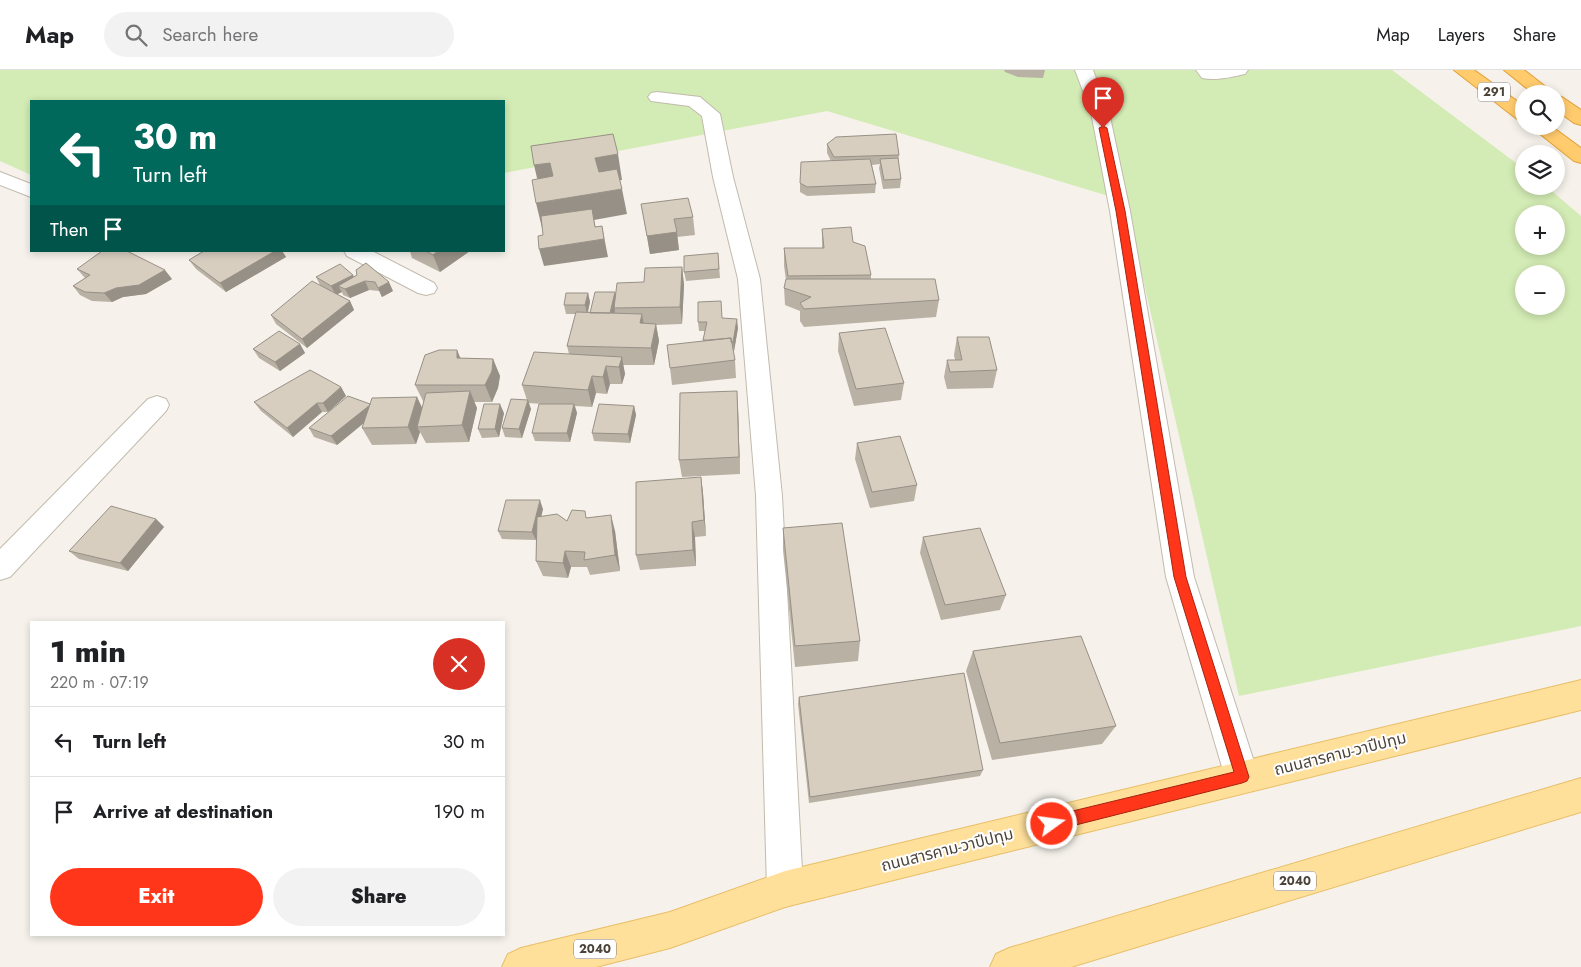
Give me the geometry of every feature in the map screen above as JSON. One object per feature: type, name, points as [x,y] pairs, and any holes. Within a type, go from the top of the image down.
[{"type":"highway","name":"291","points":[[1464,70],[1515,108]]},
{"type":"highway","name":"291","points":[[1513,70],[1534,85]]},
{"type":"highway","points":[[1565,107],[1581,119]]},
{"type":"highway","points":[[1551,135],[1581,157]]},
{"type":"main road","name":"ถนนสารคาม-วาปีปทุม","points":[[521,967],[670,930],[785,889],[1581,695]]},
{"type":"main road","name":"2040","points":[[1009,967],[1581,795]]},
{"type":"street","points":[[1084,70],[1100,112],[1120,211],[1180,577],[1242,777]]},
{"type":"street","points":[[1205,70],[1208,74],[1238,70]]},
{"type":"street","points":[[657,97],[694,101],[711,114],[723,177],[749,279],[769,496],[785,889]]},
{"type":"street","points":[[0,178],[30,192]]},
{"type":"street","points":[[357,252],[426,288]]},
{"type":"street","points":[[0,568],[158,405]]},
{"type":"green space","points":[[0,70],[1392,70],[1515,162],[1515,195],[1556,195],[1581,216],[1581,626],[1239,696],[1125,201],[827,111],[505,173],[505,100],[30,100],[30,175],[0,161]]},
{"type":"building","points":[[613,134],[618,154],[595,158],[599,172],[617,169],[622,189],[536,203],[532,180],[553,176],[550,163],[534,165],[531,146]]},
{"type":"building","points":[[896,134],[899,155],[834,157],[827,144],[836,137]]},
{"type":"building","points":[[898,158],[901,179],[884,180],[880,159]]},
{"type":"building","points":[[870,159],[876,184],[807,187],[800,183],[801,162]]},
{"type":"building","points":[[688,198],[693,217],[674,219],[677,232],[647,236],[641,204]]},
{"type":"building","points":[[592,209],[595,227],[602,226],[604,239],[539,249],[538,236],[543,235],[541,216]]},
{"type":"building","points":[[851,227],[853,242],[865,246],[871,275],[788,276],[784,248],[824,248],[822,229]]},
{"type":"building","points":[[101,252],[129,252],[165,270],[139,285],[116,288],[104,293],[85,292],[73,286],[90,275],[77,269]]},
{"type":"building","points":[[202,252],[273,252],[220,283],[189,260]]},
{"type":"building","points":[[718,253],[719,269],[684,272],[684,256]]},
{"type":"building","points":[[366,263],[389,282],[378,288],[375,282],[365,281],[345,289],[338,286],[357,275],[356,270]]},
{"type":"building","points":[[340,264],[353,275],[331,286],[316,277]]},
{"type":"building","points":[[682,267],[680,307],[614,308],[617,283],[644,282],[645,268]]},
{"type":"building","points":[[786,279],[935,279],[939,300],[804,309],[800,303],[811,297],[784,288]]},
{"type":"building","points":[[312,281],[350,301],[302,339],[271,315]]},
{"type":"building","points":[[595,292],[615,292],[610,313],[590,313]]},
{"type":"building","points":[[566,293],[588,293],[585,305],[564,305]]},
{"type":"building","points":[[721,301],[722,318],[737,319],[733,342],[731,342],[731,338],[703,340],[707,322],[698,322],[698,302]]},
{"type":"building","points":[[576,312],[642,314],[640,323],[656,324],[651,348],[567,346]]},
{"type":"building","points":[[885,328],[904,383],[856,389],[839,333]]},
{"type":"building","points":[[279,331],[300,344],[275,362],[253,349]]},
{"type":"building","points":[[957,337],[989,337],[997,370],[950,372],[947,360],[962,360]]},
{"type":"building","points":[[731,338],[735,360],[670,368],[667,345]]},
{"type":"building","points":[[439,350],[457,350],[457,358],[493,359],[492,371],[485,385],[415,385],[425,355]]},
{"type":"building","points":[[534,352],[622,357],[619,367],[606,366],[603,377],[592,376],[588,390],[522,385]]},
{"type":"building","points":[[310,370],[341,387],[323,403],[317,403],[287,428],[254,402]]},
{"type":"building","points":[[470,391],[462,425],[417,427],[426,393]]},
{"type":"building","points":[[737,391],[739,457],[679,460],[680,393]]},
{"type":"building","points":[[348,396],[370,405],[331,436],[309,428]]},
{"type":"building","points":[[417,397],[408,427],[362,428],[372,398]]},
{"type":"building","points":[[511,399],[528,400],[519,429],[502,428]]},
{"type":"building","points":[[484,404],[500,404],[495,429],[478,429]]},
{"type":"building","points":[[539,404],[574,404],[567,433],[532,433]]},
{"type":"building","points":[[599,404],[634,406],[628,434],[592,433]]},
{"type":"building","points":[[900,436],[917,485],[872,492],[857,443]]},
{"type":"building","points":[[701,477],[704,520],[692,522],[693,550],[636,555],[636,482]]},
{"type":"building","points":[[506,500],[540,500],[532,532],[498,531]]},
{"type":"building","points":[[111,506],[156,519],[120,563],[69,551]]},
{"type":"building","points":[[572,510],[585,511],[586,518],[611,515],[615,555],[584,560],[585,552],[565,551],[563,563],[536,561],[537,517],[557,514],[567,521]]},
{"type":"building","points":[[842,523],[860,641],[795,646],[783,528]]},
{"type":"building","points":[[980,528],[1006,595],[945,605],[923,537]]},
{"type":"building","points":[[1081,636],[1116,726],[1000,743],[973,651]]},
{"type":"building","points":[[964,673],[983,770],[810,797],[799,697]]},
{"type":"route","points":[[1052,824],[1242,777],[1180,577],[1120,211],[1103,128]]}]
